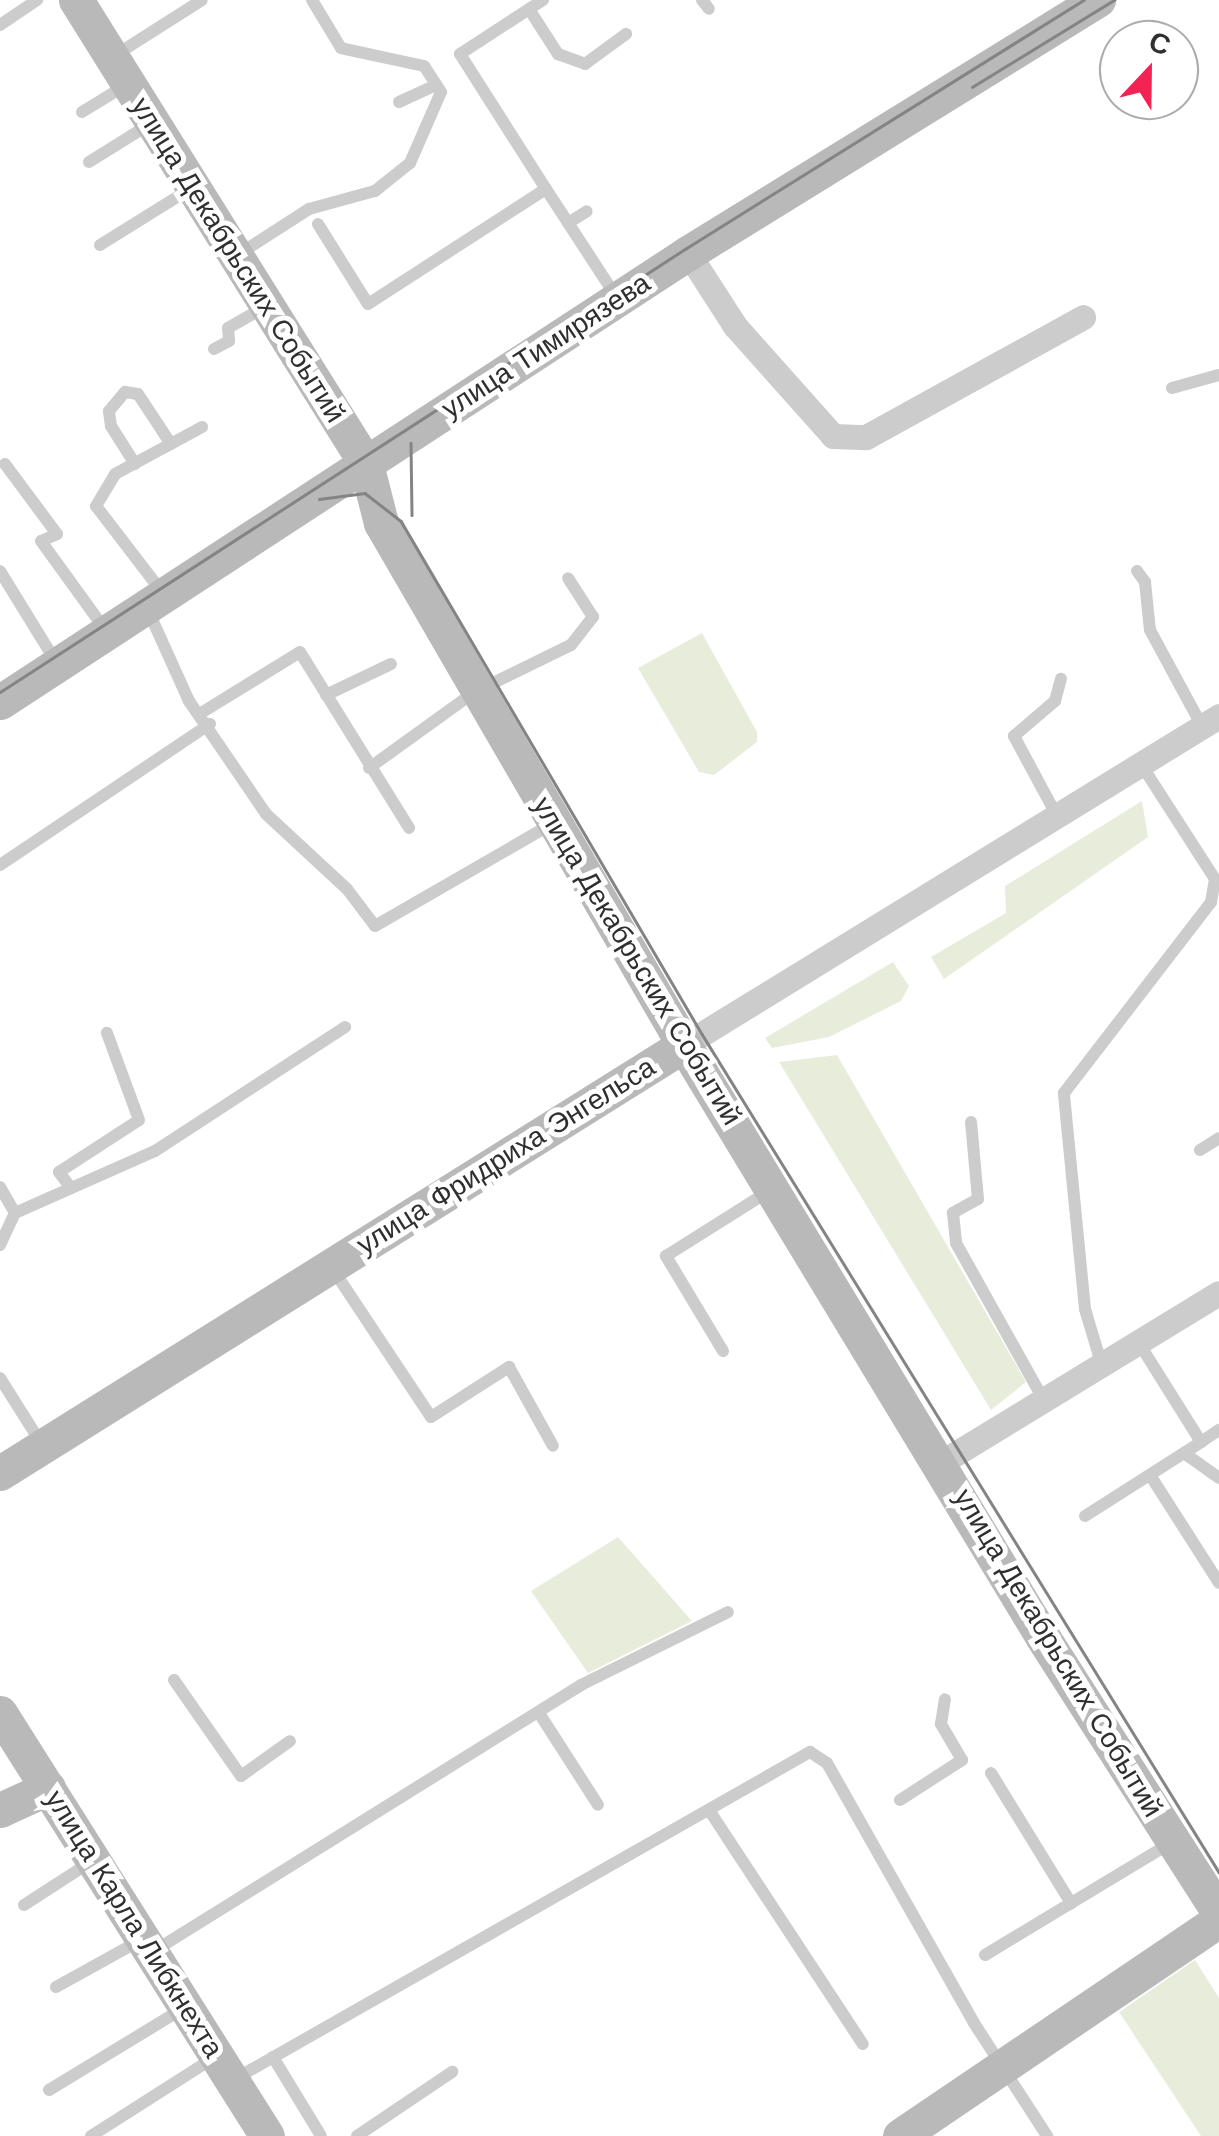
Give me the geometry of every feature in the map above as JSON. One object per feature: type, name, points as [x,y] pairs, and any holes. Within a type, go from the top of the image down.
[{"type":"main road","name":"улица Декабрьских Событий","points":[[76,0],[366,464],[381,523],[684,1045],[942,1462],[1042,1636],[1219,1917]]},
{"type":"main road","name":"улица Тимирязева","points":[[0,702],[688,253],[1098,0]]},
{"type":"main road","name":"улица Фридриха Энгельса","points":[[0,1474],[684,1045]]},
{"type":"main road","name":"улица Карла Либкнехта","points":[[0,1713],[267,2136]]},
{"type":"main road","points":[[0,1810],[48,1788]]},
{"type":"main road","points":[[900,2136],[1219,1917]]},
{"type":"street","points":[[688,253],[735,326],[833,436],[866,438],[1083,318]]},
{"type":"street","name":"улица Фридриха Энгельса","points":[[684,1045],[1211,721]]},
{"type":"street","points":[[942,1462],[1219,1293]]},
{"type":"lane","points":[[0,25],[37,0]]},
{"type":"lane","points":[[82,112],[120,70],[202,0]]},
{"type":"lane","points":[[234,257],[309,210],[375,190],[410,163],[441,92],[424,66],[342,48],[312,0]]},
{"type":"lane","points":[[543,0],[460,54],[618,299]]},
{"type":"lane","points":[[530,9],[558,54],[585,64],[626,34]]},
{"type":"lane","points":[[399,102],[436,85]]},
{"type":"lane","points":[[89,162],[152,123]]},
{"type":"lane","points":[[100,244],[192,188]]},
{"type":"lane","points":[[318,224],[368,304],[546,189]]},
{"type":"lane","points":[[568,223],[587,211]]},
{"type":"lane","points":[[214,349],[229,341],[228,328],[265,307]]},
{"type":"lane","points":[[1172,388],[1219,375]]},
{"type":"lane","points":[[135,464],[111,426],[109,411],[125,392],[138,394],[171,444]]},
{"type":"lane","points":[[202,427],[115,474],[96,506],[154,599],[205,718],[266,814],[347,890],[376,926],[554,822]]},
{"type":"lane","points":[[5,464],[57,534],[41,542],[105,630]]},
{"type":"lane","points":[[0,571],[57,664]]},
{"type":"lane","points":[[1137,571],[1145,582],[1150,630],[1211,721]]},
{"type":"lane","points":[[369,768],[466,698],[482,696],[571,645],[593,617],[568,578]]},
{"type":"lane","points":[[0,865],[300,652],[409,828]]},
{"type":"lane","points":[[326,695],[391,664]]},
{"type":"lane","points":[[1057,816],[1014,736],[1055,701],[1061,680]]},
{"type":"lane","points":[[1141,764],[1215,879],[1219,916]]},
{"type":"lane","points":[[1102,1366],[1084,1309],[1064,1093],[1215,901]]},
{"type":"lane","points":[[0,1245],[16,1214],[154,1151],[345,1027]]},
{"type":"lane","points":[[71,1188],[59,1172],[139,1120],[107,1033]]},
{"type":"lane","points":[[971,1122],[978,1200],[953,1213],[956,1244],[1045,1402]]},
{"type":"lane","points":[[1200,1150],[1219,1138]]},
{"type":"lane","points":[[0,1187],[16,1214]]},
{"type":"lane","points":[[723,1351],[666,1256],[758,1198]]},
{"type":"lane","points":[[330,1266],[431,1417],[509,1366],[553,1446]]},
{"type":"lane","points":[[1139,1343],[1201,1442]]},
{"type":"lane","points":[[0,1378],[43,1446]]},
{"type":"lane","points":[[1085,1516],[1219,1430]]},
{"type":"lane","points":[[1184,1453],[1219,1478]]},
{"type":"lane","points":[[1150,1474],[1219,1583]]},
{"type":"lane","points":[[56,1987],[148,1946],[539,1713],[728,1612]]},
{"type":"lane","points":[[174,1680],[241,1776],[290,1741]]},
{"type":"lane","points":[[900,1800],[962,1760],[941,1724],[945,1699]]},
{"type":"lane","points":[[539,1713],[598,1805]]},
{"type":"lane","points":[[91,2136],[225,2068],[273,2057],[810,1752],[827,1763],[1047,2136]]},
{"type":"lane","points":[[991,1773],[1071,1903]]},
{"type":"lane","points":[[709,1810],[863,2044]]},
{"type":"lane","points":[[985,1955],[1173,1841]]},
{"type":"lane","points":[[24,1906],[94,1860]]},
{"type":"lane","points":[[49,2090],[186,2006]]},
{"type":"lane","points":[[273,2057],[322,2136]]},
{"type":"lane","points":[[358,2136],[452,2072]]},
{"type":"green space","points":[[702,633],[757,732],[757,742],[714,775],[699,772],[638,668]]},
{"type":"green space","points":[[1142,801],[1148,837],[944,979],[931,957],[1006,913],[1005,886]]},
{"type":"green space","points":[[893,962],[909,986],[901,1001],[829,1037],[772,1048],[765,1038]]},
{"type":"green space","points":[[837,1055],[1026,1382],[991,1410],[779,1062]]},
{"type":"green space","points":[[618,1537],[692,1621],[588,1673],[531,1591]]},
{"type":"green space","points":[[1195,1960],[1219,1998],[1219,2136],[1201,2136],[1119,2012]]},
{"type":"tram line","points":[[0,692],[685,249],[1084,0]]},
{"type":"tram line","points":[[972,87],[1114,0]]},
{"type":"tram line","points":[[411,443],[412,515]]},
{"type":"tram line","points":[[319,499],[365,493],[401,521],[702,1034],[1219,1872]]}]
